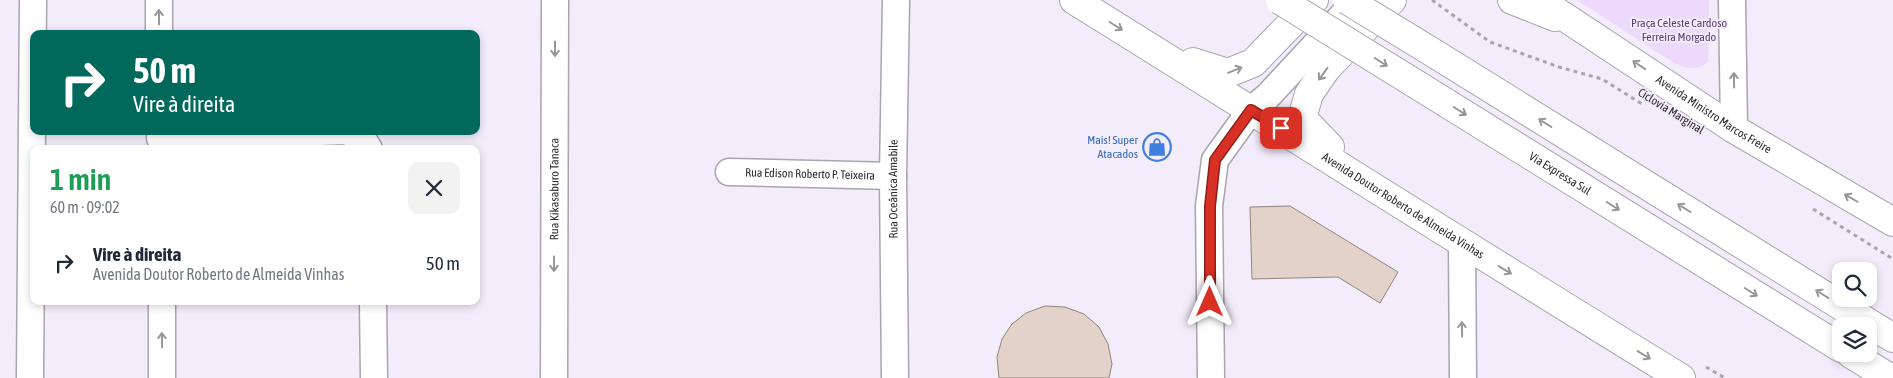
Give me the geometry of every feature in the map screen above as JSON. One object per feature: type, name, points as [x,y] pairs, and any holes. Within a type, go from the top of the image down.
[{"type":"main road","name":"Avenida Doutor Roberto de Almeida Vinhas","points":[[1074,0],[1356,174],[1462,244],[1681,378]]},
{"type":"main road","name":"Via Expressa Sul","points":[[1280,0],[1832,342]]},
{"type":"main road","points":[[1156,50],[1228,73],[1253,63],[1314,0]]},
{"type":"main road","points":[[1347,0],[1893,338]]},
{"type":"main road","points":[[1356,174],[1302,118],[1309,94],[1326,69],[1392,0]]},
{"type":"main road","points":[[1512,0],[1580,26]]},
{"type":"main road","name":"Avenida Ministro Marcos Freire","points":[[1539,0],[1734,129],[1893,222]]},
{"type":"main road","points":[[1864,362],[1890,378]]},
{"type":"street","points":[[33,0],[33,30]]},
{"type":"street","points":[[159,0],[159,30]]},
{"type":"street","name":"Rua Kikasaburo Tanaca","points":[[554,378],[555,0]]},
{"type":"street","name":"Rua Oceânica Amabile","points":[[895,378],[893,176],[896,0]]},
{"type":"street","points":[[1211,378],[1210,206],[1215,160],[1251,110],[1268,96],[1357,0]]},
{"type":"street","points":[[1732,0],[1734,129]]},
{"type":"street","points":[[160,139],[253,135]]},
{"type":"street","points":[[353,135],[366,143]]},
{"type":"street","name":"Rua Edison Roberto P. Teixeira","points":[[729,172],[893,176]]},
{"type":"street","points":[[1462,244],[1463,378]]},
{"type":"street","points":[[30,378],[31,305]]},
{"type":"street","points":[[162,305],[162,378]]},
{"type":"street","points":[[373,305],[374,378]]},
{"type":"path","name":"Ciclovia Marginal","points":[[1432,0],[1490,42],[1559,67],[1602,79],[1644,104]]},
{"type":"path","points":[[1810,207],[1893,259]]},
{"type":"green space","name":"Praça Celeste Cardoso Ferreira Morgado","points":[[1577,0],[1709,0],[1708,62],[1696,68],[1684,67],[1674,63]]},
{"type":"building","points":[[1290,206],[1398,272],[1380,303],[1338,277],[1252,279],[1250,207]]},
{"type":"building","points":[[1045,306],[1065,307],[1084,314],[1099,327],[1108,344],[1112,364],[1109,378],[999,378],[997,357],[1002,339],[1012,324],[1026,313]]},
{"type":"place","name":"Mais! Super Atacados","points":[[1157,147]]},
{"type":"route","points":[[1210,302],[1210,206],[1215,160],[1251,110],[1281,128]]}]
